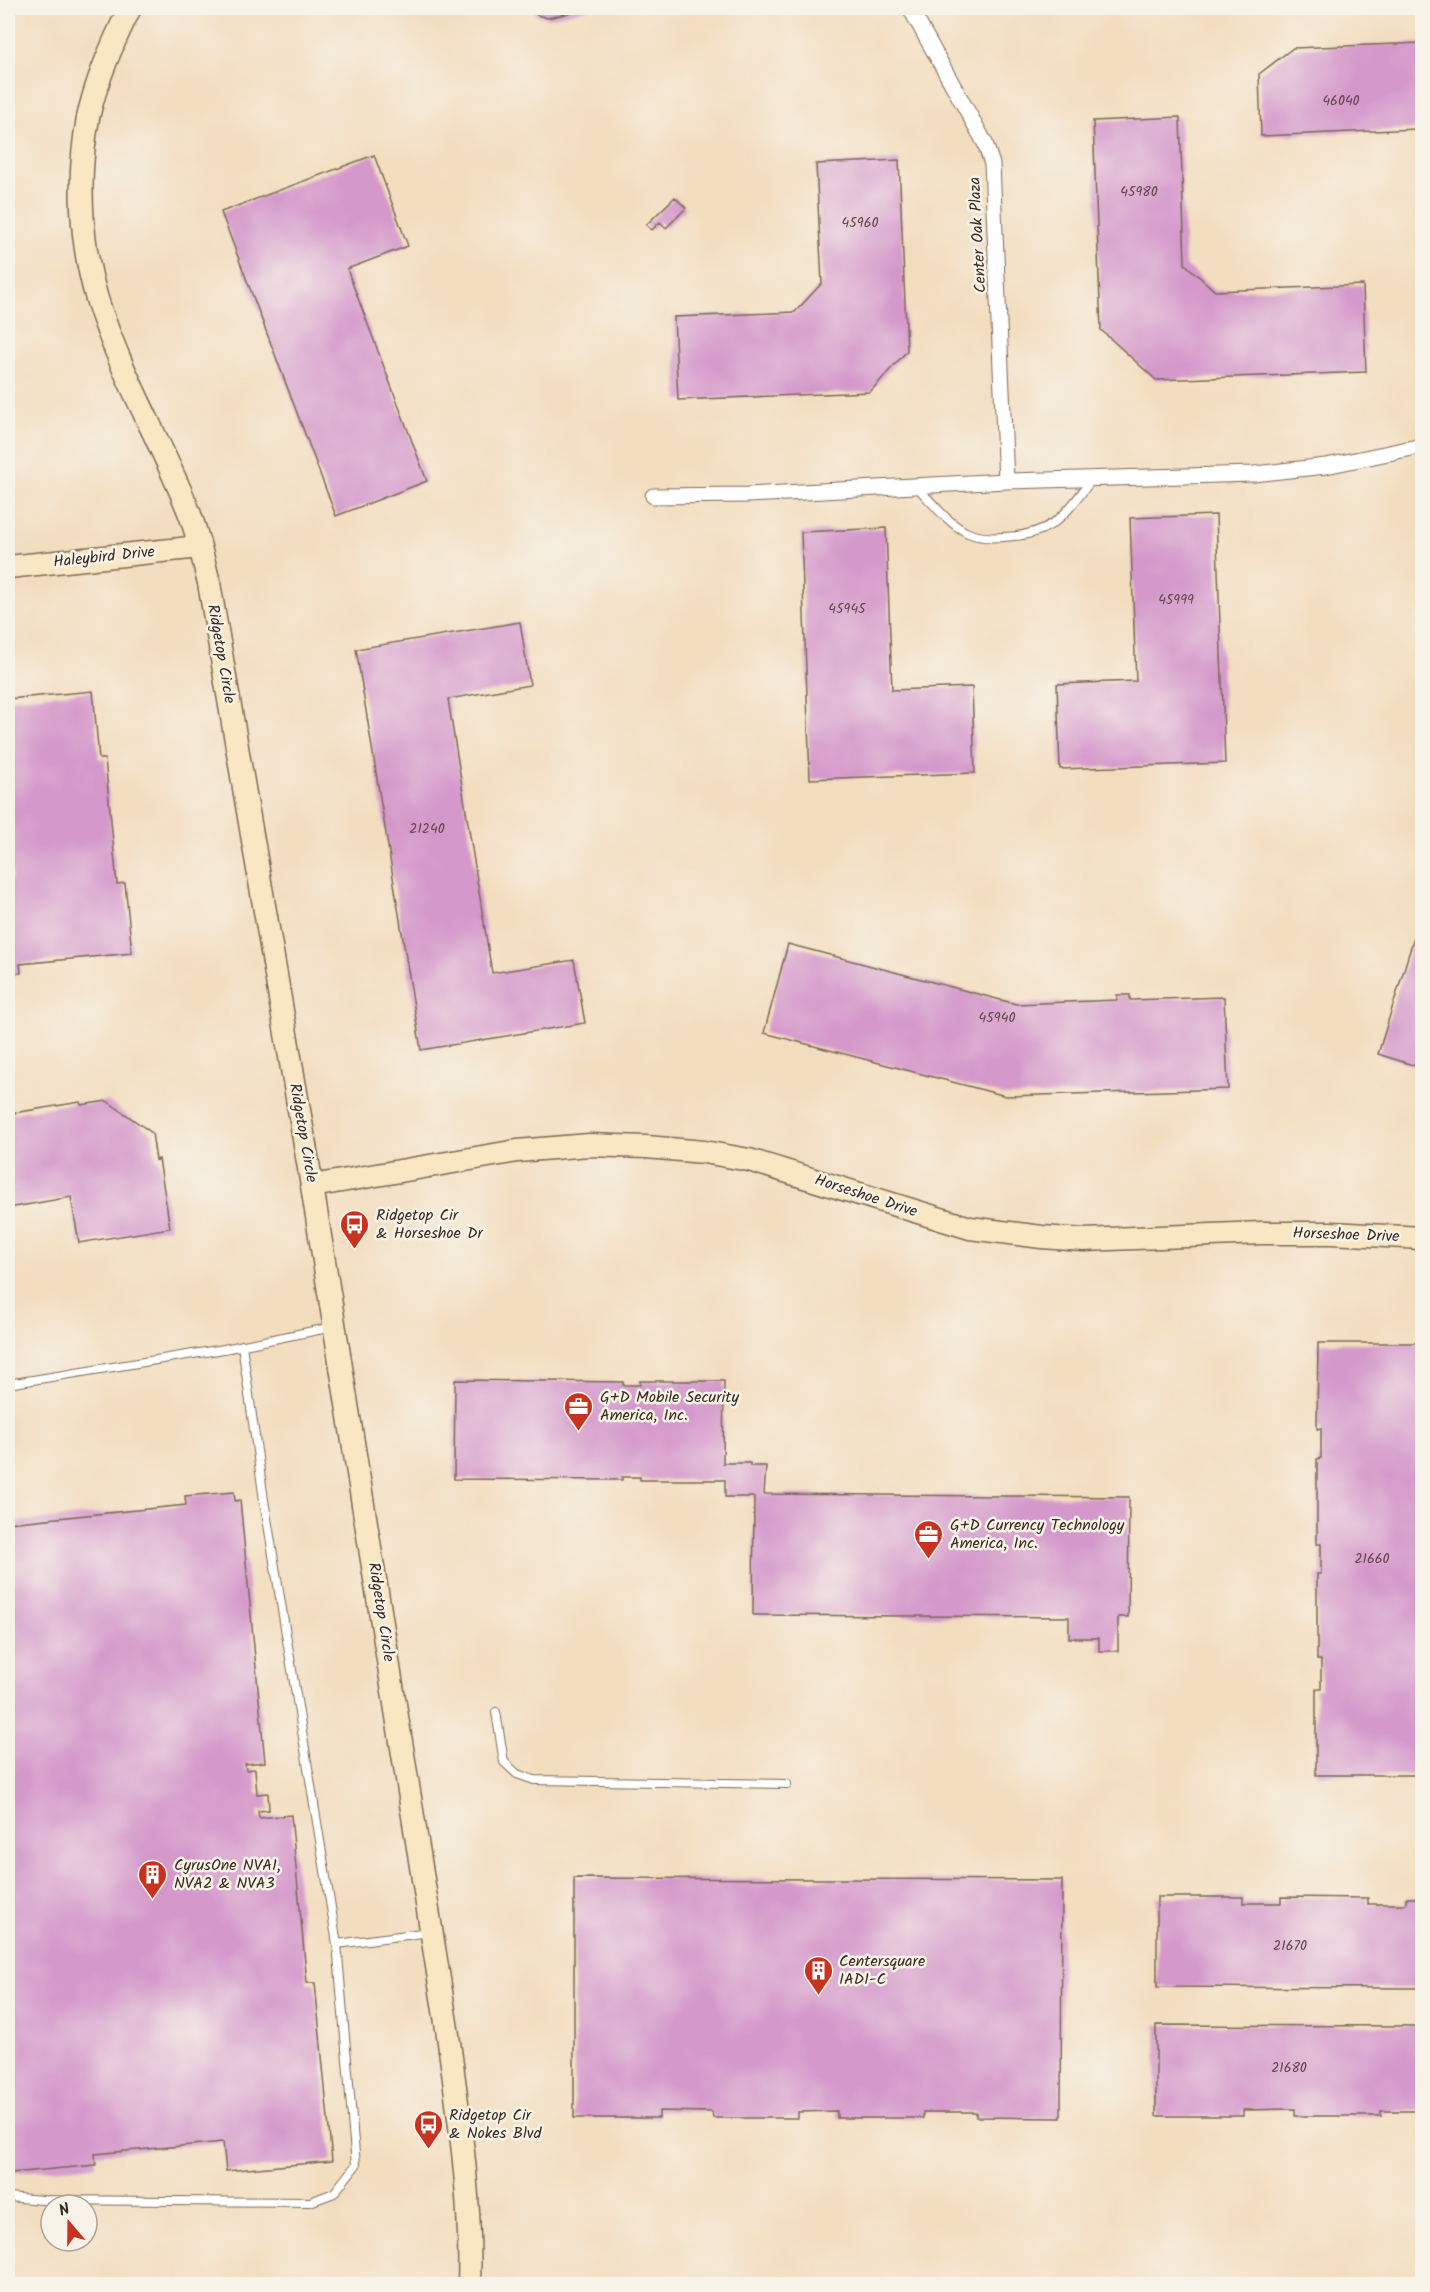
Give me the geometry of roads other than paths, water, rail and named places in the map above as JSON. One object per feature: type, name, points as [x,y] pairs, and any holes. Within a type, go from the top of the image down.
[{"type":"street","name":"Ridgetop Circle","points":[[130,8],[108,55],[88,118],[82,175],[82,215],[87,257],[97,299],[112,340],[190,514],[208,583],[312,1186],[432,1932],[461,2132],[470,2251],[469,2284]]},
{"type":"street","name":"Center Oak Plaza","points":[[910,8],[986,143],[992,164],[1006,481]]},
{"type":"street","points":[[653,496],[748,495],[1006,481],[1254,474],[1326,466],[1422,446]]},
{"type":"street","name":"Haleybird Drive","points":[[8,567],[200,547]]},
{"type":"street","name":"Horseshoe Drive","points":[[312,1186],[517,1151],[589,1145],[637,1146],[704,1152],[749,1160],[970,1228],[1041,1237],[1084,1240],[1262,1233],[1332,1233],[1422,1238]]},
{"type":"lane","points":[[915,485],[951,521],[967,533],[996,538],[1024,537],[1043,531],[1056,522],[1074,503],[1092,479]]},
{"type":"lane","points":[[8,1384],[335,1327]]},
{"type":"lane","points":[[8,2197],[42,2200],[310,2202],[334,2193],[356,2165],[337,1944],[264,1500],[242,1345]]},
{"type":"lane","points":[[496,1712],[504,1762],[517,1774],[534,1780],[787,1784]]},
{"type":"lane","points":[[337,1944],[432,1932]]},
{"type":"place","name":"Ridgetop Cir & Horseshoe Dr","points":[[355,1250]]},
{"type":"place","name":"G+D Mobile Security America, Inc.","points":[[579,1432]]},
{"type":"place","name":"G+D Currency Technology America, Inc.","points":[[929,1560]]},
{"type":"place","name":"CyrusOne NVA1, NVA2 & NVA3","points":[[153,1900]]},
{"type":"place","name":"Centersquare IAD1-C","points":[[818,1996]]},
{"type":"place","name":"Ridgetop Cir & Nokes Blvd","points":[[428,2150]]}]
